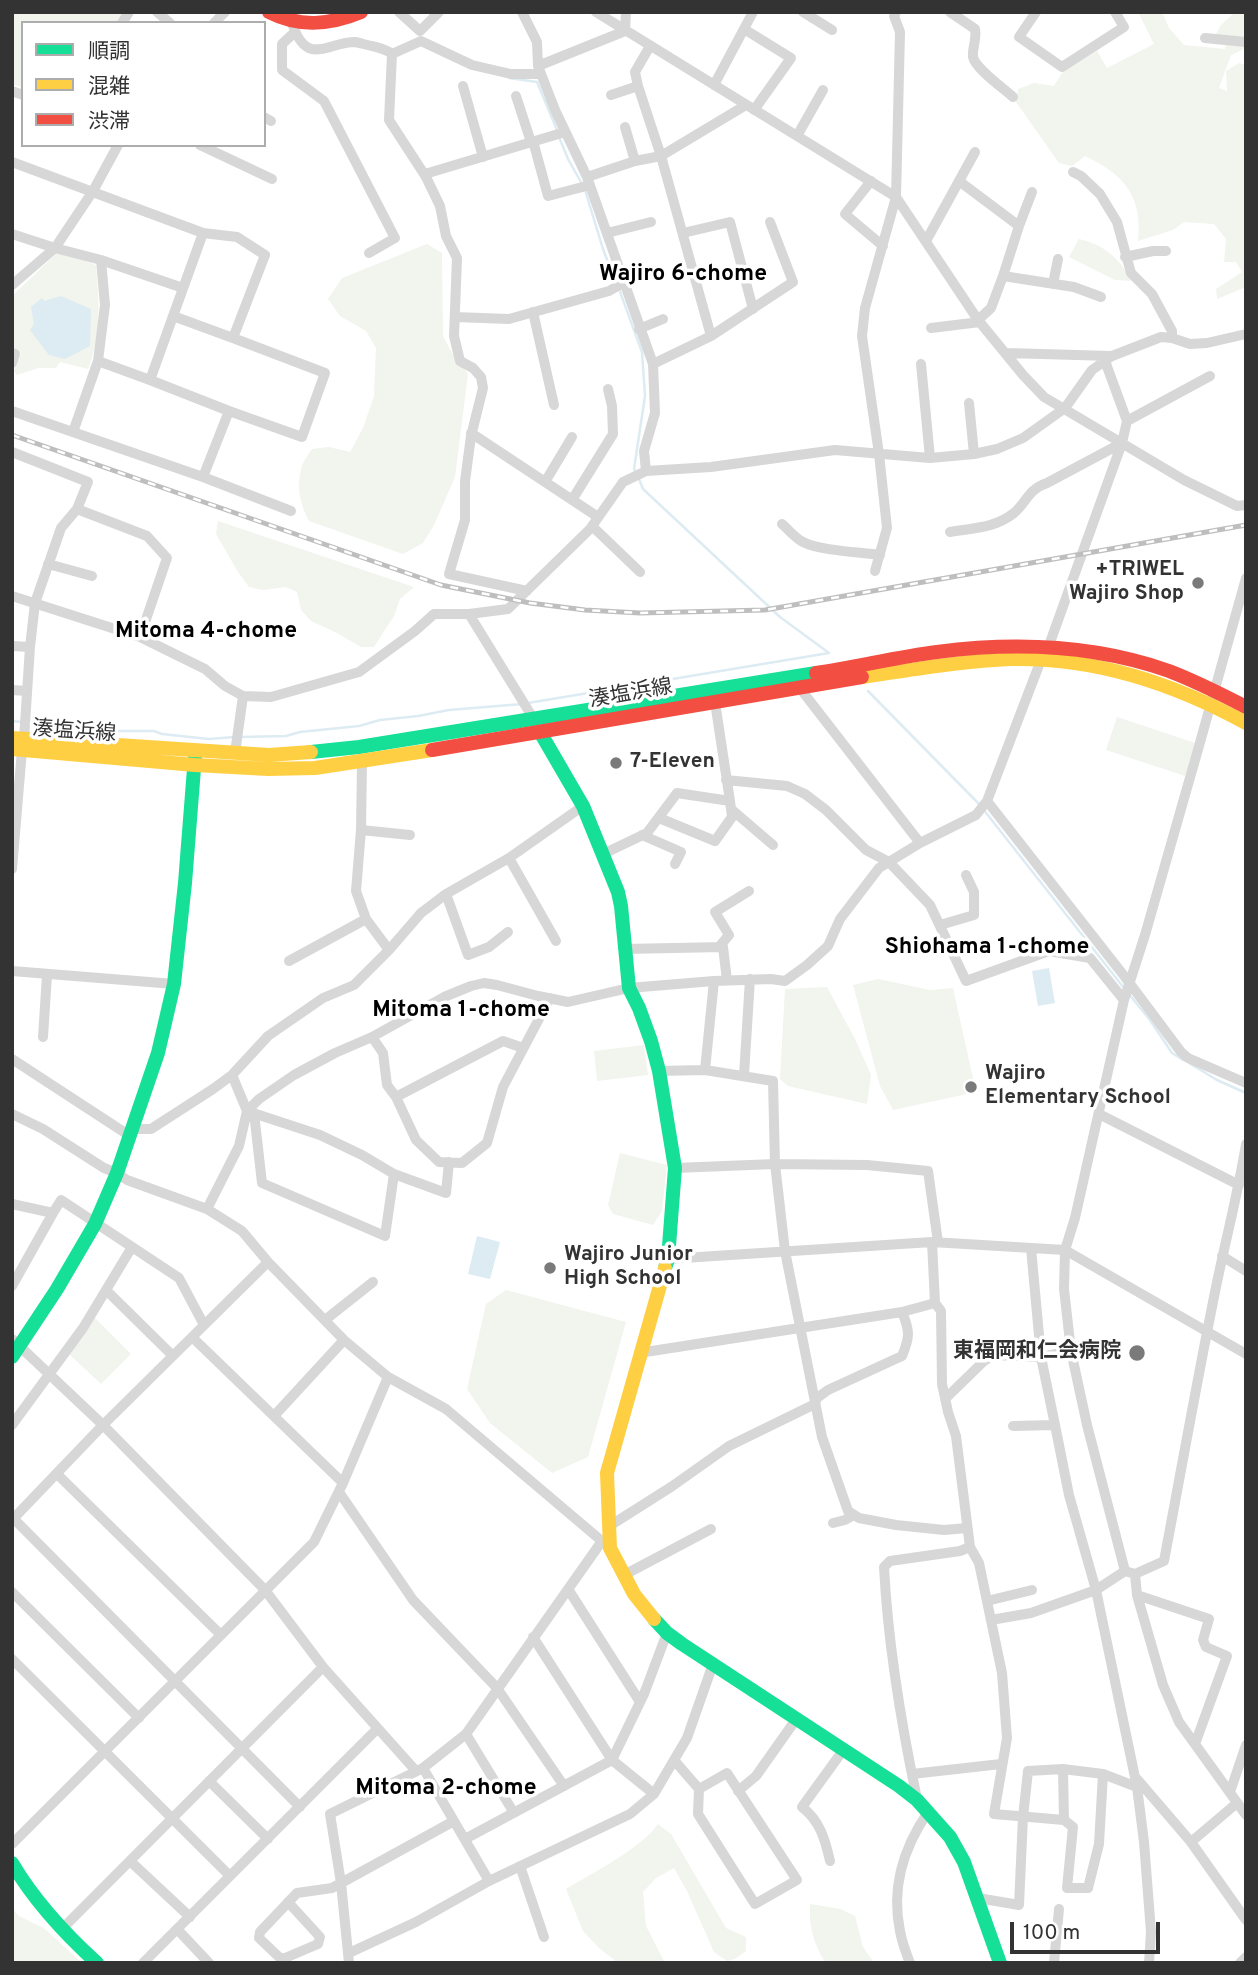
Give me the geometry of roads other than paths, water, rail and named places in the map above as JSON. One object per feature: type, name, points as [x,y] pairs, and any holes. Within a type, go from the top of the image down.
[{"type":"street","points":[[269,12],[293,28],[307,47],[318,50],[355,42],[387,50],[392,54]]},
{"type":"street","points":[[361,12],[330,22],[293,28],[282,44],[282,70],[324,101],[396,238],[369,253]]},
{"type":"street","points":[[399,12],[420,31],[439,12]]},
{"type":"street","points":[[522,12],[537,42],[539,70],[561,133],[588,181],[607,233],[619,285],[653,364],[655,413],[644,451],[646,471]]},
{"type":"street","points":[[596,12],[896,197],[979,321],[1044,397],[1184,480],[1237,506],[1246,505]]},
{"type":"street","points":[[625,31],[626,12]]},
{"type":"street","points":[[714,85],[754,12]]},
{"type":"street","points":[[803,12],[832,30]]},
{"type":"street","points":[[875,571],[887,528],[862,336],[866,308],[896,197],[900,32],[895,12]]},
{"type":"street","points":[[950,12],[975,29],[972,54],[976,65],[1013,97]]},
{"type":"street","points":[[1036,12],[1019,37],[1062,67],[1124,27],[1115,12]]},
{"type":"street","points":[[516,96],[548,196],[635,161],[662,156],[750,107],[791,58],[744,29]]},
{"type":"street","points":[[392,54],[421,41],[472,65],[510,74],[539,70],[625,31]]},
{"type":"street","points":[[1205,38],[1246,42]]},
{"type":"street","points":[[650,46],[635,72],[662,156],[711,336]]},
{"type":"street","points":[[392,54],[389,120],[425,174],[440,206],[446,236],[457,258],[454,336],[460,362],[473,368],[481,377],[483,388],[471,433],[465,481],[465,520],[449,574],[527,591]]},
{"type":"street","points":[[463,86],[483,156]]},
{"type":"street","points":[[611,94],[638,86]]},
{"type":"street","points":[[797,136],[823,90]]},
{"type":"street","points":[[625,127],[635,161]]},
{"type":"street","points":[[425,174],[561,133]]},
{"type":"street","points":[[12,285],[55,248],[93,191],[117,147]]},
{"type":"street","points":[[204,147],[272,179]]},
{"type":"street","points":[[926,241],[975,152]]},
{"type":"street","points":[[12,162],[204,233],[237,237],[265,255],[233,338]]},
{"type":"street","points":[[1073,172],[1082,176],[1100,194],[1117,222],[1131,273],[1152,293],[1172,331],[1172,338]]},
{"type":"street","points":[[870,181],[845,214],[883,246]]},
{"type":"street","points":[[959,181],[1019,226]]},
{"type":"street","points":[[931,328],[979,321],[990,308],[1032,192]]},
{"type":"street","points":[[607,233],[650,222]]},
{"type":"street","points":[[684,233],[730,222],[753,309]]},
{"type":"street","points":[[653,364],[711,336],[793,282],[770,222]]},
{"type":"street","points":[[150,380],[204,233]]},
{"type":"street","points":[[12,234],[183,288]]},
{"type":"street","points":[[1125,257],[1166,251]]},
{"type":"street","points":[[1053,284],[1058,259]]},
{"type":"street","points":[[73,432],[98,361],[105,306],[101,260]]},
{"type":"street","points":[[455,317],[509,319],[644,275]]},
{"type":"street","points":[[1003,276],[1074,287],[1101,297]]},
{"type":"street","points":[[533,312],[554,405]]},
{"type":"street","points":[[98,361],[302,437],[325,373],[173,316]]},
{"type":"street","points":[[639,328],[663,318]]},
{"type":"street","points":[[12,596],[140,637],[205,669],[225,686],[243,696],[271,697],[359,672],[434,614],[470,614],[508,609],[595,521],[623,482],[646,471],[711,467],[835,450],[930,458],[997,449],[1023,438],[1065,408],[1092,370],[1108,359],[1161,337],[1190,344],[1246,334]]},
{"type":"street","points":[[12,353],[15,354],[12,363]]},
{"type":"street","points":[[1007,353],[1108,359]]},
{"type":"street","points":[[207,1209],[239,1146],[250,1112],[259,1099],[294,1075],[372,1037],[444,997],[484,983],[568,1002],[629,988],[727,980],[785,981],[828,946],[834,928],[879,869],[976,815],[987,801],[1045,654],[1122,443],[1127,421],[1108,359]]},
{"type":"street","points":[[921,364],[930,458]]},
{"type":"street","points":[[1127,421],[1210,376]]},
{"type":"street","points":[[572,500],[613,434],[608,389]]},
{"type":"street","points":[[969,402],[974,454]]},
{"type":"street","points":[[12,411],[203,477],[291,511]]},
{"type":"street","points":[[203,477],[229,411]]},
{"type":"street","points":[[471,433],[572,500],[595,521],[640,572]]},
{"type":"street","points":[[545,482],[572,437]]},
{"type":"street","points":[[950,532],[996,524],[1016,511],[1036,487],[1122,443]]},
{"type":"street","points":[[12,452],[88,482],[77,509],[61,528],[35,603],[27,691],[18,744],[12,869]]},
{"type":"street","points":[[77,509],[147,536],[167,558],[140,637]]},
{"type":"street","points":[[782,524],[803,542],[880,555]]},
{"type":"street","points":[[48,564],[92,576]]},
{"type":"street","points":[[1246,578],[1124,1000],[1075,1219],[1065,1250],[1064,1289],[1071,1351],[1087,1425],[1163,1685],[1179,1722],[1246,1815]]},
{"type":"street","points":[[470,614],[533,718]]},
{"type":"street","points":[[12,646],[30,647]]},
{"type":"street","name":"湊塩浜線","points":[[195,758],[235,753],[269,755],[326,751],[849,668],[928,653],[996,647],[1045,654]]},
{"type":"street","name":"湊塩浜線","points":[[18,744],[195,758],[268,769],[315,768],[799,687],[967,663],[1090,651],[1168,671],[1212,697],[1246,723]]},
{"type":"street","points":[[799,687],[920,844]]},
{"type":"street","points":[[12,690],[27,691]]},
{"type":"street","points":[[235,753],[243,696]]},
{"type":"street","name":"湊塩浜線","points":[[1212,697],[1246,707]]},
{"type":"street","points":[[659,818],[715,841],[732,817],[715,702]]},
{"type":"street","points":[[540,732],[583,806],[621,906],[629,988],[643,1019],[659,1071],[675,1168],[668,1259],[615,1437],[607,1473],[611,1525],[606,1545],[568,1589],[466,1734],[420,1769],[330,1814],[349,1958],[489,1881],[629,1814],[654,1794],[687,1738],[713,1664]]},
{"type":"street","points":[[195,758],[174,984],[158,1053],[132,1133],[95,1224],[57,1289],[15,1348],[48,1373],[103,1425],[265,1590],[323,1667],[377,1729],[420,1769],[489,1881]]},
{"type":"street","points":[[362,762],[356,891],[366,919],[389,950]]},
{"type":"street","points":[[726,780],[787,786],[805,794],[826,810],[866,850],[889,862],[930,905],[966,981],[1049,951],[1090,957],[1124,1000]]},
{"type":"street","points":[[603,854],[647,833],[677,793],[730,805],[773,845]]},
{"type":"street","points":[[987,801],[1188,1058],[1246,1083]]},
{"type":"street","points":[[12,1059],[132,1133],[151,1129],[232,1075],[268,1036],[323,998],[355,985],[421,913],[446,894],[509,858],[583,806]]},
{"type":"street","points":[[360,830],[410,835]]},
{"type":"street","points":[[642,835],[681,852],[675,864]]},
{"type":"street","points":[[509,858],[556,941]]},
{"type":"street","points":[[940,925],[974,915],[974,892],[966,874]]},
{"type":"street","points":[[719,947],[729,935],[715,912],[749,891]]},
{"type":"street","points":[[446,894],[468,955],[489,947],[508,932]]},
{"type":"street","points":[[289,961],[366,919]]},
{"type":"street","points":[[625,949],[723,947],[727,980]]},
{"type":"street","points":[[12,971],[174,984]]},
{"type":"street","points":[[43,1037],[47,975]]},
{"type":"street","points":[[744,1076],[750,979]]},
{"type":"street","points":[[705,1070],[714,981]]},
{"type":"street","points":[[372,1037],[383,1053],[387,1085],[396,1097],[416,1140],[439,1161],[462,1163],[487,1143],[503,1087],[550,998]]},
{"type":"street","points":[[396,1097],[503,1041],[523,1048]]},
{"type":"street","points":[[659,1071],[705,1070],[773,1080],[775,1164],[785,1251],[822,1437],[848,1511],[859,1518],[911,1526],[944,1530],[967,1528]]},
{"type":"street","points":[[232,1075],[250,1112],[262,1183],[385,1236],[394,1174]]},
{"type":"street","points":[[250,1112],[320,1135],[394,1174],[446,1193],[449,1162]]},
{"type":"street","points":[[12,1114],[43,1129],[127,1180],[207,1209],[242,1231],[268,1262],[344,1340],[388,1377],[446,1409],[606,1545],[634,1594],[667,1633],[917,1800],[950,1838],[964,1862],[1000,1963]]},
{"type":"street","points":[[1098,1114],[1239,1185]]},
{"type":"street","points":[[991,1620],[1031,1614],[1096,1591],[1130,1572],[1164,1561],[1246,1144]]},
{"type":"street","points":[[675,1168],[775,1164],[867,1165],[928,1171],[935,1242],[935,1303],[941,1311],[942,1384],[956,1436],[970,1546],[979,1563],[1002,1673],[1007,1738],[994,1814],[1064,1820],[1073,1828],[1067,1888],[1088,1888],[1100,1844],[1103,1774]]},
{"type":"street","points":[[12,1286],[61,1200],[179,1278],[204,1325]]},
{"type":"street","points":[[12,1204],[53,1213]]},
{"type":"street","points":[[668,1259],[935,1242],[1065,1250],[1246,1354]]},
{"type":"street","points":[[12,1425],[83,1328],[132,1247]]},
{"type":"street","points":[[1031,1248],[1041,1357],[1069,1496],[1096,1591],[1136,1782],[1150,1919],[1149,1963]]},
{"type":"street","points":[[1222,1256],[1246,1271]]},
{"type":"street","points":[[268,1262],[103,1425],[13,1520],[300,1807]]},
{"type":"street","points":[[325,1320],[373,1282]]},
{"type":"street","points":[[106,1290],[173,1356]]},
{"type":"street","points":[[639,1353],[902,1312],[935,1303]]},
{"type":"street","points":[[611,1525],[729,1446],[815,1404],[817,1398],[828,1390],[902,1356],[909,1341],[907,1323],[902,1312]]},
{"type":"street","points":[[192,1337],[274,1416],[341,1487],[413,1600],[497,1688],[564,1786]]},
{"type":"street","points":[[274,1416],[344,1340]]},
{"type":"street","points":[[945,1399],[984,1361],[993,1356],[1041,1357],[1071,1351]]},
{"type":"street","points":[[12,1844],[314,1542],[341,1487],[388,1377]]},
{"type":"street","points":[[1013,1426],[1055,1425]]},
{"type":"street","points":[[57,1474],[222,1635]]},
{"type":"street","points":[[833,1523],[854,1515]]},
{"type":"street","points":[[624,1575],[711,1529]]},
{"type":"street","points":[[917,1800],[892,1657],[884,1567],[890,1561],[960,1551],[970,1546]]},
{"type":"street","points":[[568,1589],[640,1702]]},
{"type":"street","points":[[988,1601],[1032,1590]]},
{"type":"street","points":[[12,1592],[139,1718]]},
{"type":"street","points":[[1137,1595],[1209,1619],[1203,1640],[1206,1647],[1227,1656],[1195,1744]]},
{"type":"street","points":[[465,1839],[612,1760],[640,1702],[667,1633]]},
{"type":"street","points":[[533,1637],[612,1760],[654,1794]]},
{"type":"street","points":[[12,1659],[230,1876]]},
{"type":"street","points":[[61,1930],[323,1667]]},
{"type":"street","points":[[738,1791],[756,1776],[797,1718]]},
{"type":"street","points":[[144,1963],[377,1729]]},
{"type":"street","points":[[466,1734],[514,1813]]},
{"type":"street","points":[[1230,1793],[1246,1745]]},
{"type":"street","points":[[830,1860],[822,1832],[812,1815],[802,1807],[844,1749]]},
{"type":"street","points":[[674,1760],[699,1789],[698,1814],[755,1904],[797,1880],[727,1773],[699,1789]]},
{"type":"street","points":[[912,1774],[1001,1763]]},
{"type":"street","points":[[1063,1769],[1064,1820]]},
{"type":"street","points":[[978,1898],[1019,1905],[1028,1771],[1063,1769],[1136,1782],[1191,1842],[1246,1920]]},
{"type":"street","points":[[209,1781],[268,1839]]},
{"type":"street","points":[[1191,1842],[1237,1803]]},
{"type":"street","points":[[910,1963],[900,1931],[897,1888],[914,1833],[928,1812]]},
{"type":"street","points":[[288,1902],[320,1937],[318,1944],[280,1958],[258,1938],[260,1932],[288,1902],[297,1893],[332,1888],[454,1821]]},
{"type":"street","points":[[130,1861],[190,1917]]},
{"type":"street","points":[[12,1863],[61,1930],[97,1963]]},
{"type":"street","points":[[520,1866],[544,1937]]},
{"type":"street","points":[[1054,1963],[1059,1909]]},
{"type":"street","points":[[177,1930],[209,1963]]},
{"type":"street","points":[[1240,1963],[1246,1957]]},
{"type":"waterway","points":[[509,78],[537,82],[557,130]]},
{"type":"waterway","points":[[559,137],[582,184]]},
{"type":"waterway","points":[[585,190],[616,283]]},
{"type":"waterway","points":[[619,289],[642,352],[645,396],[634,469],[636,473]]},
{"type":"waterway","points":[[639,479],[643,489],[780,617],[829,653]]},
{"type":"waterway","points":[[528,703],[829,653]]},
{"type":"waterway","points":[[868,691],[979,804]]},
{"type":"waterway","points":[[241,737],[286,736],[449,710],[522,704]]},
{"type":"waterway","points":[[12,721],[23,722]]},
{"type":"waterway","points":[[29,723],[60,723],[118,731],[154,731],[209,739],[234,737]]},
{"type":"waterway","points":[[983,809],[1124,988]]},
{"type":"waterway","points":[[1128,993],[1172,1053],[1183,1060]]},
{"type":"waterway","points":[[1189,1063],[1246,1093]]},
{"type":"railway","points":[[12,435],[441,585],[530,603],[585,610],[640,613],[765,610],[1246,525]]},
{"type":"place","name":"+TRIWEL Wajiro Shop","points":[[1198,583]]},
{"type":"place","name":"7-Eleven","points":[[616,763]]},
{"type":"place","name":"Wajiro Elementary School","points":[[971,1087]]},
{"type":"place","name":"Wajiro Junior High School","points":[[550,1268]]},
{"type":"place","name":"東福岡和仁会病院","points":[[1137,1353]]},
{"type":"district","name":"Wajiro 6-chome","points":[[683,275]]},
{"type":"district","name":"Mitoma 4-chome","points":[[206,632]]},
{"type":"district","name":"Shiohama 1-chome","points":[[987,948]]},
{"type":"district","name":"Mitoma 1-chome","points":[[461,1011]]},
{"type":"district","name":"Mitoma 2-chome","points":[[446,1789]]}]
